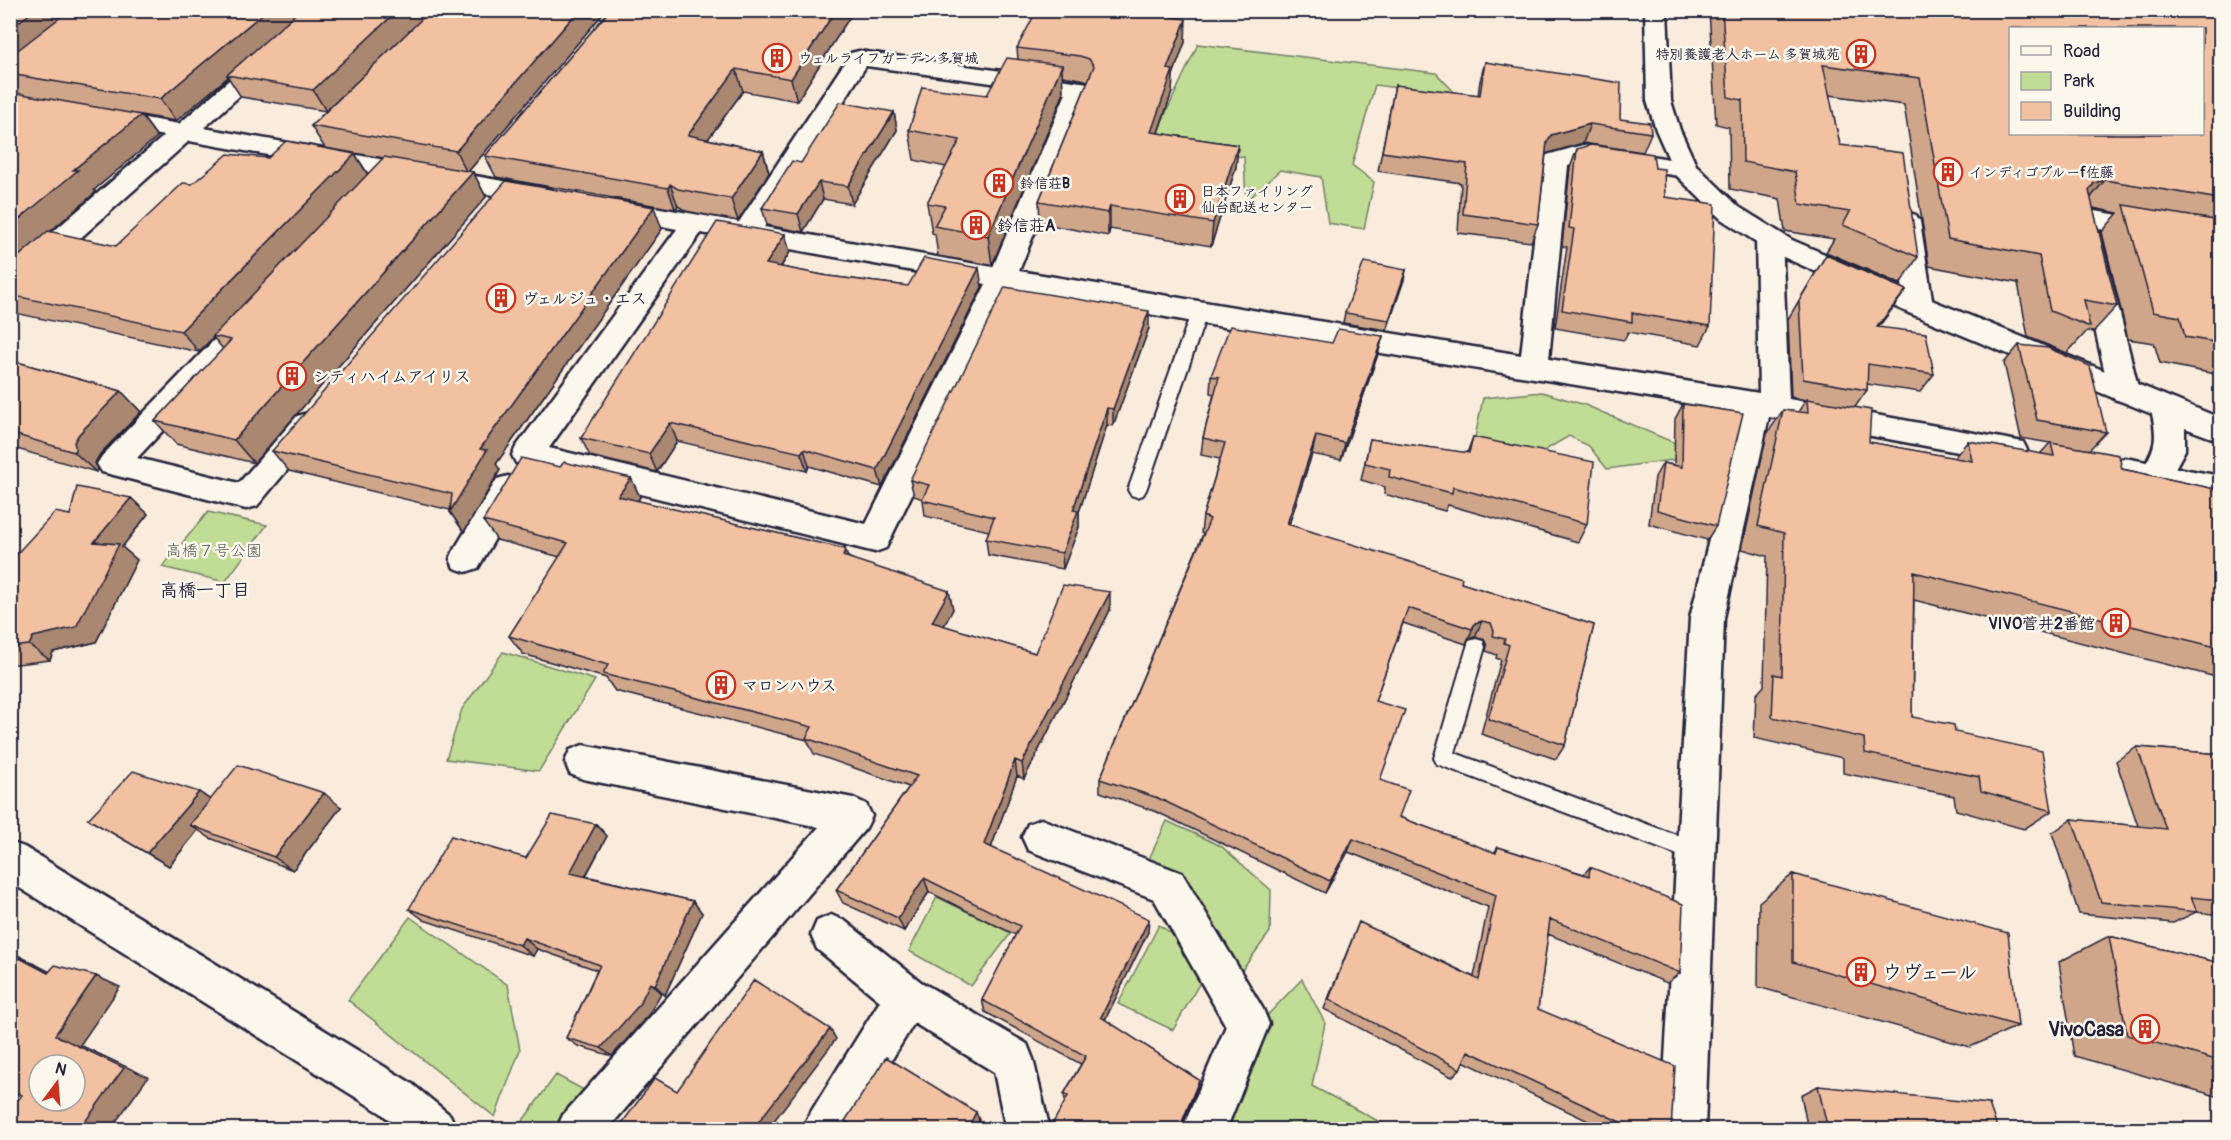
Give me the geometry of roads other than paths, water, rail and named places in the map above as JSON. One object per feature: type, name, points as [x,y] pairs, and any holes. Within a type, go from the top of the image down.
[{"type":"street","points":[[15,276],[185,132],[323,10]]},
{"type":"street","points":[[1656,10],[1659,101],[1668,130],[1685,169],[1731,213],[1782,246],[1919,306],[2220,430]]},
{"type":"street","points":[[527,455],[875,539],[1002,279],[1080,88],[859,58],[746,233]]},
{"type":"street","points":[[75,112],[185,132],[309,145],[392,169],[481,175],[509,190],[694,224],[1199,313],[1766,405],[2040,455]]},
{"type":"street","points":[[1534,366],[1556,161],[1583,153],[1685,169]]},
{"type":"street","points":[[367,195],[392,169]]},
{"type":"street","points":[[485,217],[509,190]]},
{"type":"street","points":[[1904,199],[1919,306]]},
{"type":"street","points":[[2124,391],[2083,218],[2220,241]]},
{"type":"street","points":[[466,559],[527,455],[694,224]]},
{"type":"street","points":[[1683,1130],[1707,618],[1766,405],[1769,238]]},
{"type":"street","points":[[269,300],[113,464],[246,497],[323,406]]},
{"type":"street","points":[[2155,476],[2171,452],[2171,433],[2164,407]]},
{"type":"street","points":[[2097,465],[2220,488]]},
{"type":"street","points":[[578,1130],[853,816],[583,762]]},
{"type":"street","points":[[1041,837],[1168,886],[1248,1024],[1204,1130]]},
{"type":"street","points":[[10,860],[396,1098],[435,1130]]},
{"type":"street","points":[[831,935],[907,996],[1012,1059],[1028,1130]]},
{"type":"street","points":[[824,1130],[907,996]]},
{"type":"lane","points":[[1137,490],[1199,313]]},
{"type":"lane","points":[[1476,647],[1444,758],[1696,852]]},
{"type":"place","name":"特別養護老人ホーム 多賀城苑","points":[[1861,54]]},
{"type":"place","name":"ウェルライフガーデン多賀城","points":[[777,58]]},
{"type":"place","name":"インディゴブルーf佐藤","points":[[1948,172]]},
{"type":"place","name":"鈴信荘B","points":[[999,183]]},
{"type":"place","name":"日本ファイリング 仙台配送センター","points":[[1180,199]]},
{"type":"place","name":"鈴信荘A","points":[[976,225]]},
{"type":"place","name":"ヴェルジュ・エス","points":[[501,298]]},
{"type":"place","name":"シティハイムアイリス","points":[[292,376]]},
{"type":"place","name":"VIVO菅井2番館","points":[[2116,623]]},
{"type":"place","name":"マロンハウス","points":[[721,685]]},
{"type":"place","name":"ウヴェール","points":[[1861,972]]},
{"type":"place","name":"VivoCasa","points":[[2145,1029]]},
{"type":"district","name":"高橋一丁目","points":[[205,590]]},
{"type":"park label","name":"高橋７号公園","points":[[214,550]]}]
